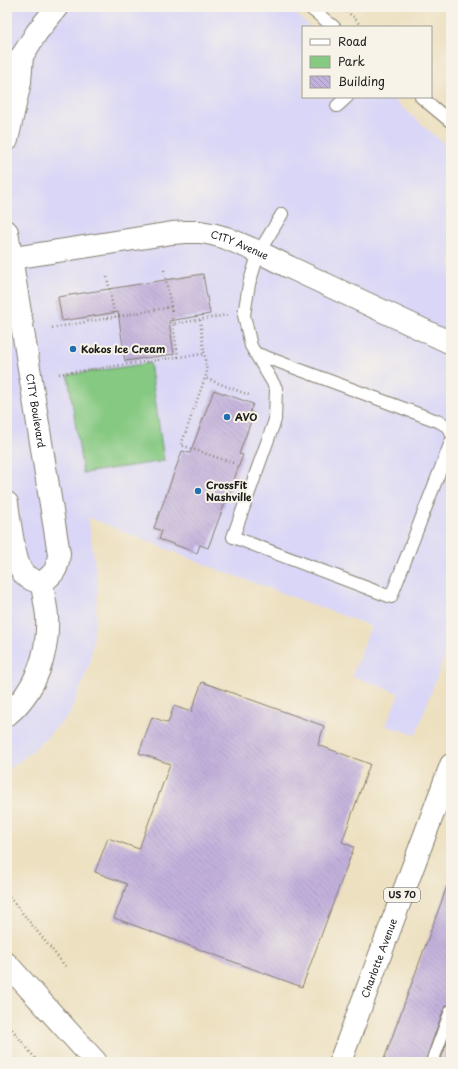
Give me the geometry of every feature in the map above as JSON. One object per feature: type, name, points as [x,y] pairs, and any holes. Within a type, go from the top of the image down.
[{"type":"street","points":[[7,76],[14,51],[37,32],[57,7]]},
{"type":"street","points":[[7,140],[20,82],[14,51]]},
{"type":"street","name":"C1TY Boulevard","points":[[7,232],[9,259],[59,554],[58,565],[53,574],[42,583]]},
{"type":"street","name":"C1TY Avenue","points":[[9,259],[172,233],[186,232],[212,234],[226,238],[259,252],[451,343]]},
{"type":"street","points":[[7,503],[16,558],[22,572],[31,580],[42,583],[47,617],[46,644],[40,667],[24,699],[7,715]]},
{"type":"street","name":"Charlotte Avenue","points":[[340,1062],[451,765]]},
{"type":"street","points":[[7,964],[96,1062]]},
{"type":"lane","points":[[309,7],[333,26]]},
{"type":"lane","points":[[337,106],[346,98]]},
{"type":"lane","points":[[421,98],[451,122]]},
{"type":"lane","points":[[282,214],[259,252],[249,284],[244,315],[251,346],[276,388],[275,420],[233,537],[391,597],[451,442]]},
{"type":"lane","points":[[255,353],[440,422],[450,428],[451,433]]},
{"type":"lane","points":[[432,1062],[451,1011]]},
{"type":"path","points":[[340,7],[355,18],[360,26]]},
{"type":"path","points":[[164,270],[178,357]]},
{"type":"path","points":[[107,277],[114,317]]},
{"type":"path","points":[[52,328],[171,307]]},
{"type":"path","points":[[173,324],[225,316],[244,315]]},
{"type":"path","points":[[200,320],[207,373],[181,445],[233,463]]},
{"type":"path","points":[[59,374],[204,354]]},
{"type":"path","points":[[205,378],[249,396]]},
{"type":"path","points":[[7,894],[66,967]]},
{"type":"path","points":[[7,1023],[38,1062]]},
{"type":"shaded area","points":[[7,7],[288,7],[310,26],[302,26],[302,98],[391,98],[448,147],[451,152],[451,637],[416,735],[386,726],[399,693],[352,676],[371,626],[211,567],[88,517],[98,584],[96,616],[90,663],[70,714],[31,752],[7,771]]},
{"type":"green space","points":[[150,363],[164,461],[83,473],[68,375]]},
{"type":"building","points":[[203,274],[210,314],[169,321],[174,354],[125,361],[118,312],[62,321],[58,297]]},
{"type":"building","points":[[214,390],[253,404],[250,412],[254,413],[239,454],[243,455],[208,548],[200,545],[197,553],[159,539],[162,531],[154,528],[182,451],[190,453]]},
{"type":"building","points":[[202,682],[324,726],[318,745],[370,764],[342,842],[354,847],[302,987],[114,918],[127,884],[95,872],[108,838],[139,849],[170,764],[139,753],[152,717],[168,723],[174,706],[191,712]]},
{"type":"building","points":[[449,881],[451,882],[451,1004],[444,1008],[425,1062],[383,1062]]},
{"type":"building","points":[[451,1032],[451,1062],[440,1062]]},
{"type":"place","name":"Kokos Ice Cream","points":[[73,349]]},
{"type":"place","name":"AVO","points":[[227,417]]},
{"type":"place","name":"CrossFit Nashville","points":[[198,491]]}]
